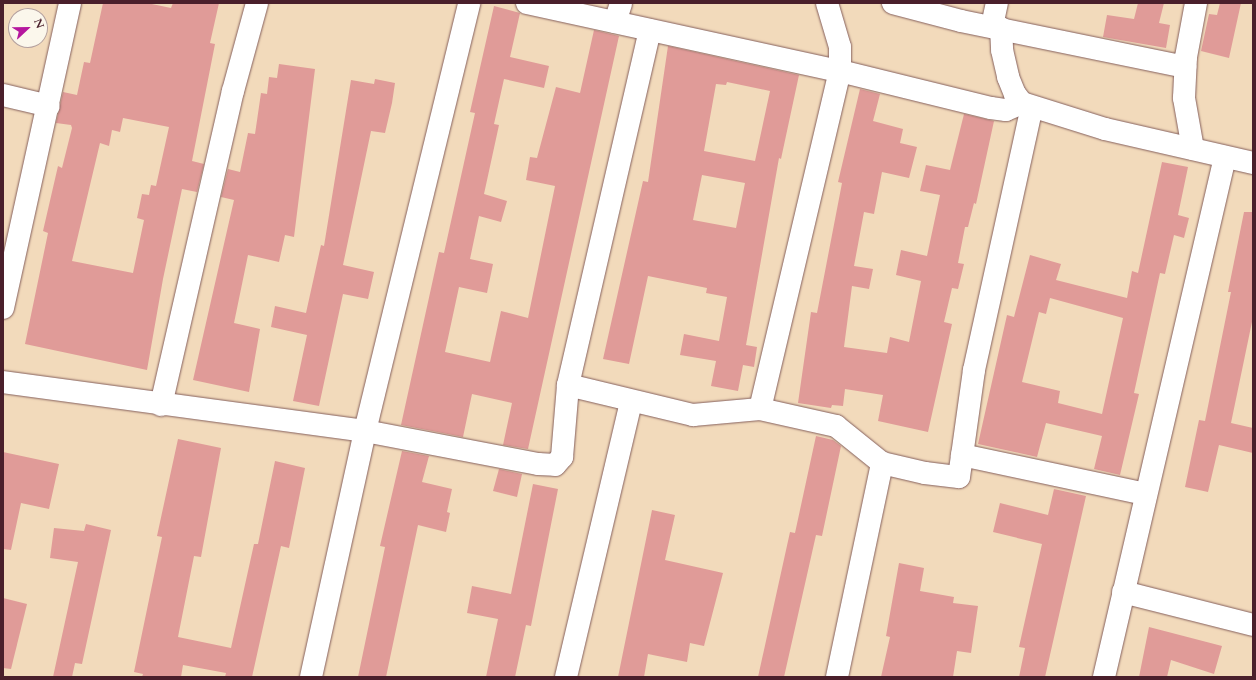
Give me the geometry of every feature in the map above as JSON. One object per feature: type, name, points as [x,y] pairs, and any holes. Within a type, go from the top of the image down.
[{"type":"street","points":[[3,308],[49,106],[70,3]]},
{"type":"street","points":[[161,405],[233,91],[256,3]]},
{"type":"street","points":[[311,677],[365,431],[469,3]]},
{"type":"street","points":[[527,3],[618,13],[650,30],[840,71],[991,108],[1006,110],[1027,105]]},
{"type":"street","points":[[760,408],[840,71],[840,47],[827,3]]},
{"type":"street","points":[[893,3],[1185,68]]},
{"type":"street","points":[[997,3],[996,27],[1008,77],[1014,94],[1027,105],[1105,128],[1253,163]]},
{"type":"street","points":[[1193,149],[1185,116],[1185,68],[1196,3]]},
{"type":"street","points":[[3,382],[161,405],[365,431],[538,464],[555,465],[562,457],[568,385],[650,30]]},
{"type":"street","points":[[3,95],[49,106]]},
{"type":"street","points":[[568,385],[631,402],[694,415],[760,408],[836,426],[882,463],[925,473],[959,477],[974,370],[1027,105]]},
{"type":"street","points":[[1104,677],[1122,592],[1225,157]]},
{"type":"street","points":[[566,677],[631,402]]},
{"type":"street","points":[[962,455],[1146,494]]},
{"type":"street","points":[[837,677],[882,463]]},
{"type":"street","points":[[1122,592],[1253,625]]},
{"type":"building","points":[[103,3],[147,3],[171,8],[173,3],[219,3],[210,43],[215,44],[192,161],[204,164],[197,192],[182,189],[163,279],[147,370],[25,344],[48,233],[43,231],[58,166],[62,168],[72,128],[71,125],[56,123],[63,92],[77,95],[84,62],[90,63]],"holes":[[[123,118],[169,127],[156,186],[151,185],[149,195],[142,194],[137,218],[144,220],[133,273],[72,261],[100,143],[109,146],[112,130],[120,132]]]},
{"type":"building","points":[[1138,3],[1164,3],[1159,23],[1170,25],[1166,48],[1103,37],[1107,15],[1134,19]]},
{"type":"building","points":[[1220,3],[1241,3],[1229,58],[1201,51],[1209,14],[1217,15]]},
{"type":"building","points":[[494,6],[520,13],[510,57],[549,66],[544,88],[504,79],[494,124],[499,125],[484,194],[507,201],[501,222],[479,216],[470,259],[493,264],[487,293],[459,287],[445,352],[490,362],[501,311],[528,318],[555,186],[526,180],[530,157],[537,158],[556,87],[580,93],[594,30],[619,36],[528,449],[503,445],[512,403],[472,394],[463,437],[401,425],[439,252],[444,253],[475,113],[470,112]]},
{"type":"building","points":[[668,46],[799,75],[781,159],[779,158],[746,345],[757,347],[754,367],[743,365],[738,391],[711,386],[716,361],[680,355],[684,334],[719,341],[727,297],[706,293],[707,288],[648,276],[629,364],[603,359],[643,181],[648,182]],"holes":[[[727,82],[770,91],[755,161],[704,151],[716,84],[726,85]],[[702,175],[745,183],[736,228],[693,220]]]},
{"type":"building","points":[[279,64],[315,69],[294,237],[285,235],[279,262],[248,255],[234,323],[260,329],[249,392],[193,380],[234,200],[221,197],[228,169],[240,172],[248,133],[255,134],[261,93],[267,94],[269,77],[277,78]]},
{"type":"building","points":[[375,79],[395,83],[392,103],[385,133],[371,131],[343,265],[374,272],[368,299],[343,294],[319,406],[293,401],[307,335],[271,327],[275,306],[306,313],[321,245],[324,246],[351,80],[374,84]]},
{"type":"building","points":[[860,89],[880,94],[873,121],[903,129],[900,143],[917,147],[909,178],[882,172],[874,214],[864,212],[854,266],[873,269],[869,289],[852,286],[844,347],[887,353],[890,337],[909,342],[921,281],[896,275],[901,250],[927,256],[940,195],[920,191],[926,165],[950,170],[964,114],[994,121],[976,204],[974,203],[968,227],[965,227],[958,263],[964,264],[958,289],[952,288],[944,322],[952,324],[928,432],[878,421],[883,395],[845,389],[843,406],[832,405],[831,408],[798,403],[811,312],[817,313],[842,183],[838,182]]},
{"type":"building","points":[[1162,162],[1188,167],[1178,215],[1189,218],[1184,238],[1174,235],[1165,274],[1160,273],[1134,393],[1139,394],[1120,475],[1094,469],[1102,436],[1046,423],[1037,457],[978,444],[1007,315],[1014,317],[1030,255],[1061,264],[1056,280],[1127,298],[1132,271],[1138,273]],"holes":[[[1050,298],[1123,318],[1102,414],[1058,403],[1060,391],[1022,382],[1039,312],[1046,314]]]},
{"type":"building","points":[[1244,212],[1253,212],[1253,317],[1231,423],[1253,428],[1253,453],[1219,445],[1208,492],[1185,487],[1199,420],[1205,421],[1231,292],[1228,292]]},
{"type":"building","points":[[816,436],[833,440],[841,446],[822,536],[816,535],[784,677],[758,677],[790,532],[795,533]]},
{"type":"building","points":[[178,439],[221,448],[201,557],[194,556],[178,637],[231,648],[254,544],[258,544],[275,461],[305,468],[289,548],[281,546],[252,677],[225,677],[226,673],[183,665],[181,677],[142,677],[143,674],[134,672],[162,537],[157,536]]},
{"type":"building","points":[[402,451],[429,456],[422,482],[452,489],[447,512],[450,513],[446,532],[418,525],[386,677],[358,677],[385,547],[380,546]]},
{"type":"building","points":[[3,452],[59,464],[49,509],[21,503],[11,550],[3,549]]},
{"type":"building","points":[[499,469],[522,474],[517,497],[493,491]]},
{"type":"building","points":[[533,484],[558,489],[531,626],[526,625],[515,677],[486,677],[498,619],[467,613],[472,586],[511,594]]},
{"type":"building","points":[[1054,489],[1086,496],[1045,677],[1019,677],[1025,648],[1019,647],[1042,544],[993,532],[1000,503],[1048,515]]},
{"type":"building","points":[[652,510],[675,515],[665,560],[723,573],[704,646],[690,643],[687,662],[648,654],[644,677],[618,677]]},
{"type":"building","points":[[86,524],[111,530],[82,664],[75,663],[72,677],[53,677],[78,562],[50,558],[54,528],[84,531]]},
{"type":"building","points":[[899,563],[924,568],[920,591],[954,597],[953,603],[978,606],[971,653],[957,651],[953,677],[881,677],[890,637],[886,636]]},
{"type":"building","points":[[3,598],[27,604],[11,669],[3,668]]},
{"type":"building","points":[[1149,627],[1222,646],[1214,674],[1171,660],[1167,677],[1139,677]]}]
